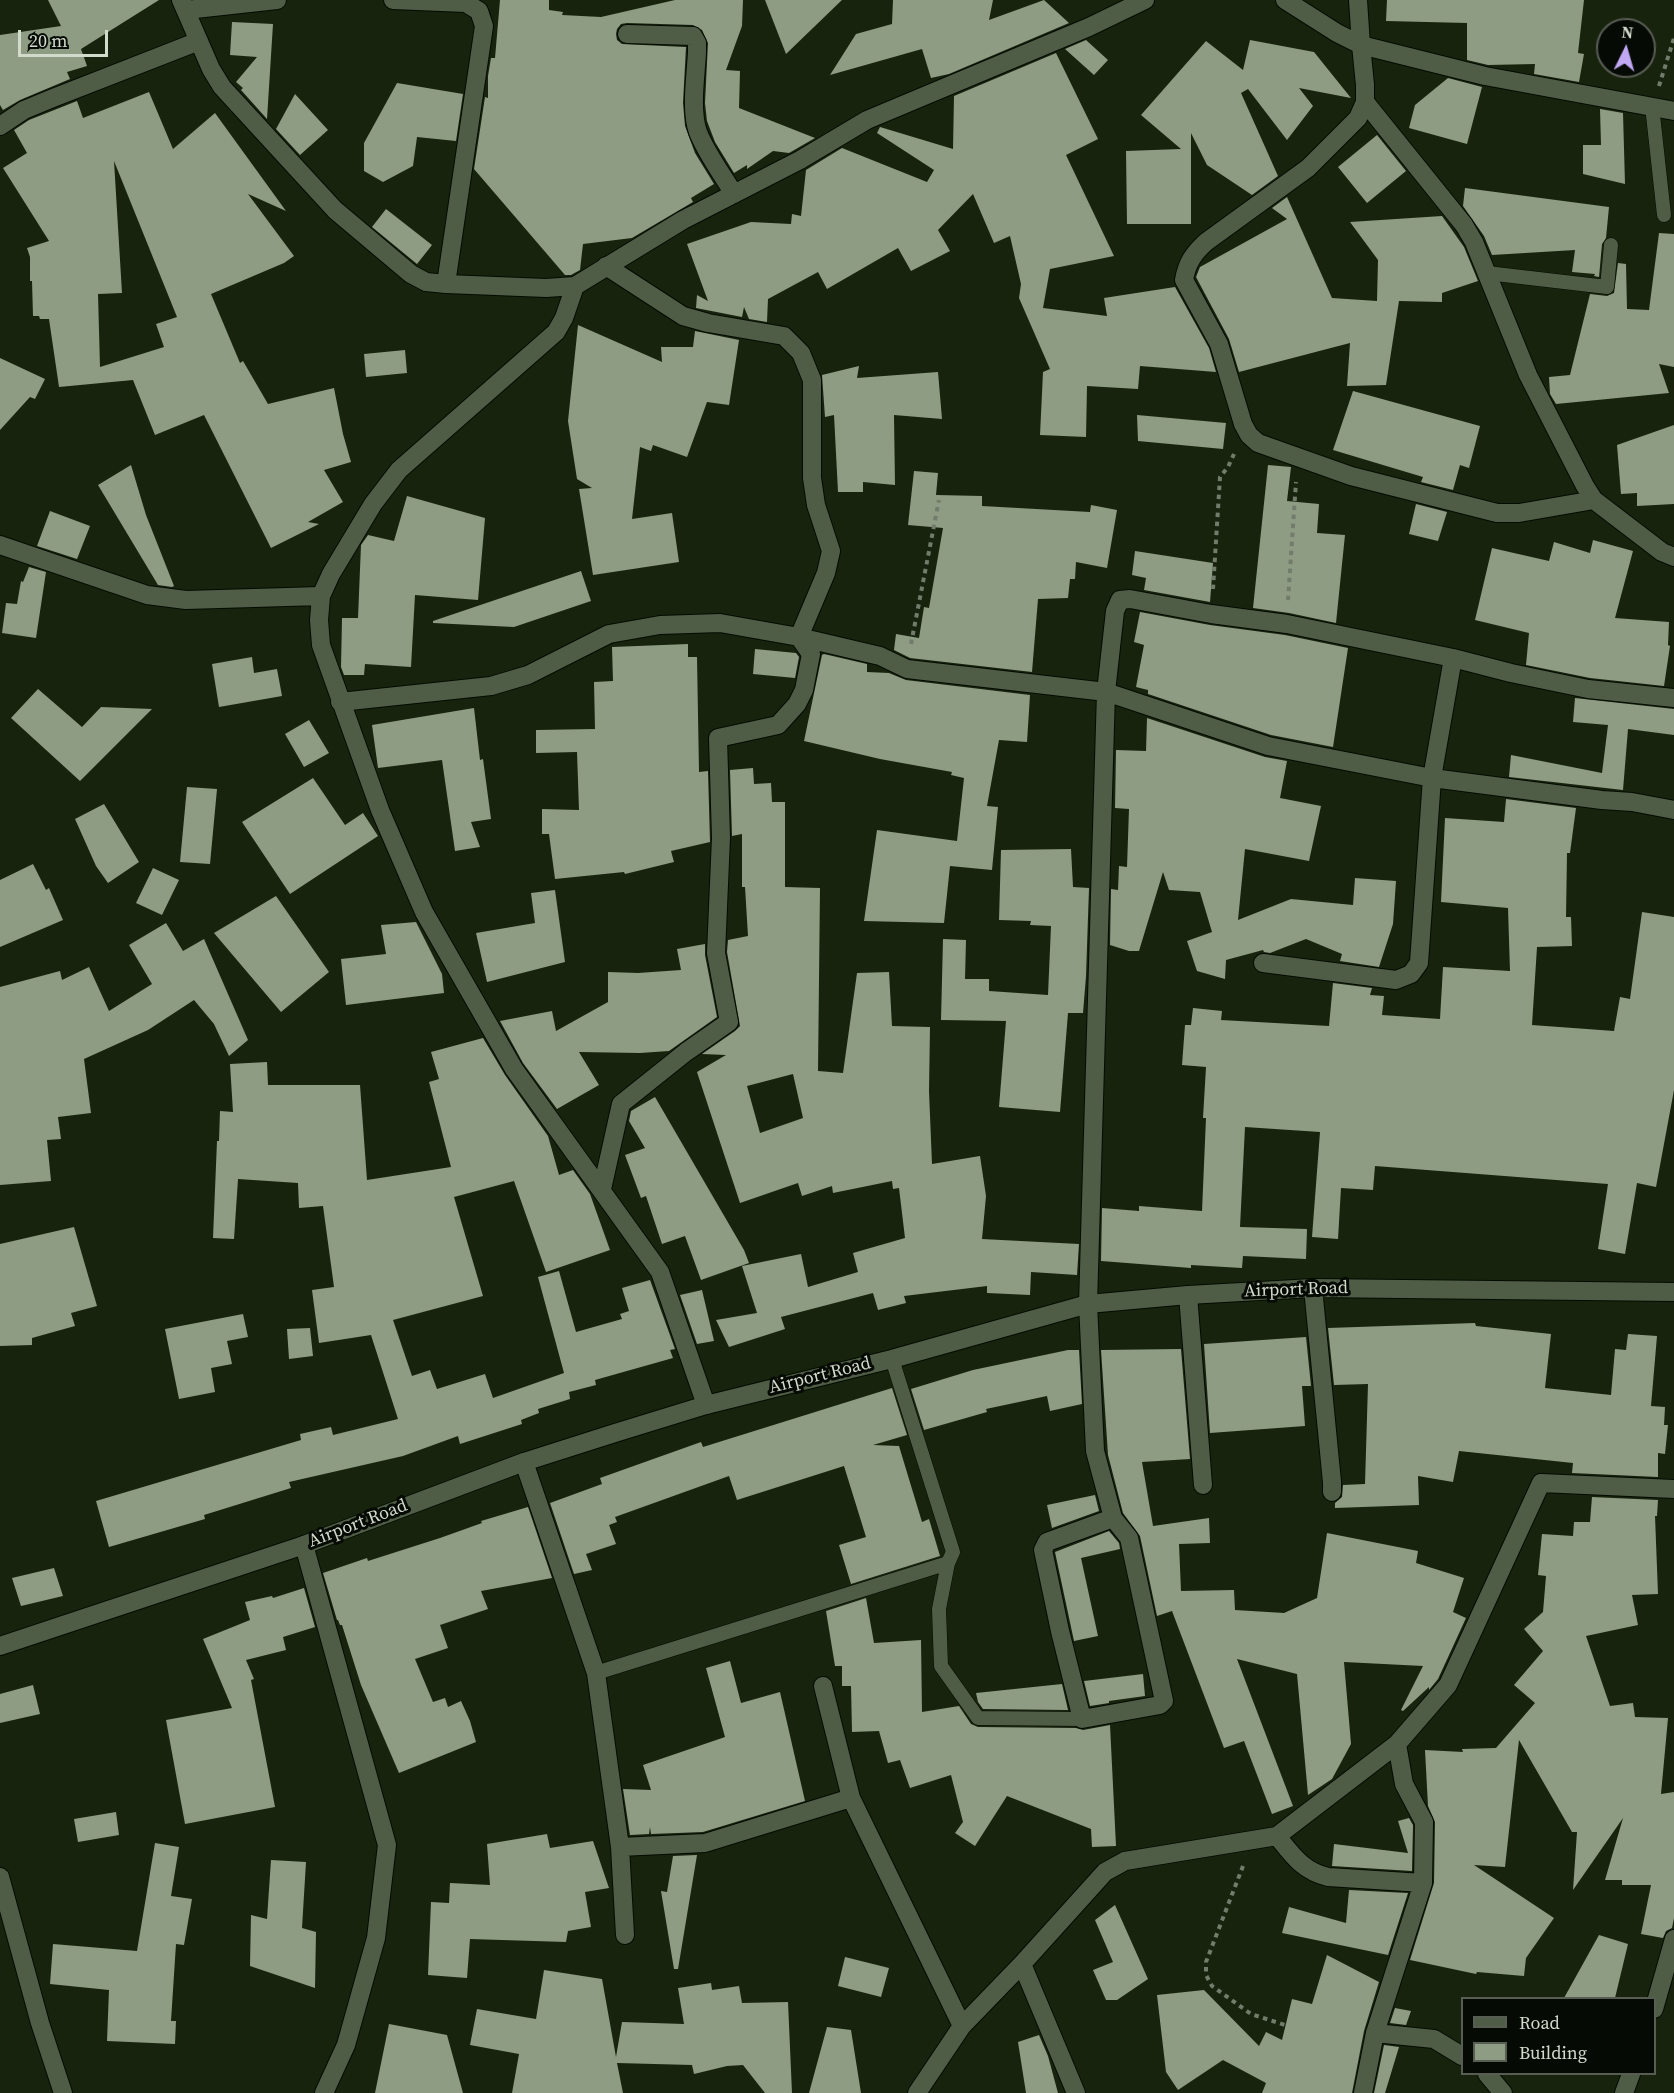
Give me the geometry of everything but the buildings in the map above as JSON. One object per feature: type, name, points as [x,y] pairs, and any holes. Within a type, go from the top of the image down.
[{"type":"street","points":[[277,0],[183,5],[211,69],[222,87],[335,210],[411,274],[426,282],[546,288],[574,286],[682,220],[800,160],[867,120],[1089,27],[1146,0]]},
{"type":"street","points":[[393,0],[466,3],[479,11],[484,26],[446,284]]},
{"type":"street","points":[[1285,0],[1337,33],[1361,45],[1485,76],[1674,111]]},
{"type":"street","points":[[1358,0],[1365,85],[1365,102],[1358,118],[1308,168],[1206,242],[1194,253],[1187,265],[1184,280],[1220,344],[1243,424],[1249,435],[1258,443],[1361,479],[1497,513],[1520,513],[1594,500]]},
{"type":"street","points":[[627,34],[693,36],[697,43],[694,114],[696,125],[703,142],[734,194]]},
{"type":"street","points":[[0,126],[24,110],[199,41]]},
{"type":"street","points":[[1365,102],[1464,225],[1474,242],[1528,375],[1594,500],[1662,552],[1674,557]]},
{"type":"street","points":[[606,266],[683,316],[708,323],[784,336],[801,353],[812,380],[812,478],[816,505],[831,551],[826,573],[799,637]]},
{"type":"street","points":[[574,286],[564,318],[556,332],[399,470],[373,504],[331,574],[321,596],[319,620],[321,645],[380,810],[424,912],[514,1069],[660,1272],[706,1405]]},
{"type":"street","points":[[0,545],[147,595],[186,600],[321,596]]},
{"type":"street","points":[[1113,1518],[1047,1542],[1043,1550],[1082,1719],[1160,1705],[1164,1701],[1129,1538],[1113,1518],[1095,1451],[1088,1304],[1106,692],[1115,610],[1120,600],[1130,599],[1211,614],[1287,624],[1453,658],[1588,689],[1674,699]]},
{"type":"street","points":[[340,702],[492,686],[528,675],[609,634],[660,625],[720,623],[799,637],[880,656],[907,669],[1106,692],[1268,746],[1432,778],[1632,802],[1674,810]]},
{"type":"street","points":[[602,1189],[621,1104],[686,1052],[729,1022],[716,953],[721,838],[718,738],[778,725],[797,704],[806,685],[811,654],[799,637]]},
{"type":"street","points":[[1263,963],[1396,980],[1411,974],[1419,963],[1432,778],[1453,658]]},
{"type":"street","points":[[1313,1288],[1332,1492]]},
{"type":"street","name":"Airport Road","points":[[0,1646],[304,1545],[524,1462],[706,1405],[892,1359],[1088,1304],[1188,1295],[1313,1288],[1674,1292]]},
{"type":"street","points":[[1188,1295],[1203,1485]]},
{"type":"street","points":[[524,1462],[596,1673],[620,1847],[625,1935]]},
{"type":"street","points":[[917,2093],[962,2026],[1023,1964],[1106,1872],[1125,1861],[1277,1836],[1397,1744],[1448,1685],[1541,1484],[1674,1489]]},
{"type":"street","points":[[304,1545],[387,1845],[376,1938],[346,2045],[324,2093]]},
{"type":"street","points":[[823,1686],[851,1798],[962,2026]]},
{"type":"street","points":[[1363,2093],[1375,2033],[1423,1883],[1424,1822],[1404,1784],[1397,1744]]},
{"type":"street","points":[[620,1847],[705,1843],[851,1798]]},
{"type":"street","points":[[1277,1836],[1295,1858],[1314,1873],[1328,1877],[1423,1883]]},
{"type":"street","points":[[0,1877],[40,2023],[63,2093]]},
{"type":"street","points":[[1656,2001],[1674,1940]]},
{"type":"street","points":[[1023,1964],[1076,2093]]},
{"type":"street","points":[[1375,2033],[1434,2039],[1461,2055]]},
{"type":"street","points":[[1489,2075],[1503,2093]]},
{"type":"street","points":[[1624,2093],[1630,2075]]},
{"type":"lane","points":[[1652,106],[1664,215]]},
{"type":"lane","points":[[1487,273],[1607,286],[1611,245]]},
{"type":"lane","points":[[892,1359],[953,1552],[948,1563],[939,1609],[941,1666],[978,1718],[1082,1719]]},
{"type":"lane","points":[[596,1673],[948,1563]]},
{"type":"path","points":[[1652,106],[1674,38]]},
{"type":"path","points":[[1211,614],[1220,477],[1235,452],[1249,435]]},
{"type":"path","points":[[1287,624],[1298,457]]},
{"type":"path","points":[[907,669],[939,500]]},
{"type":"path","points":[[1253,1839],[1206,1962],[1206,1974],[1212,1986],[1251,2014],[1285,2025]]}]
